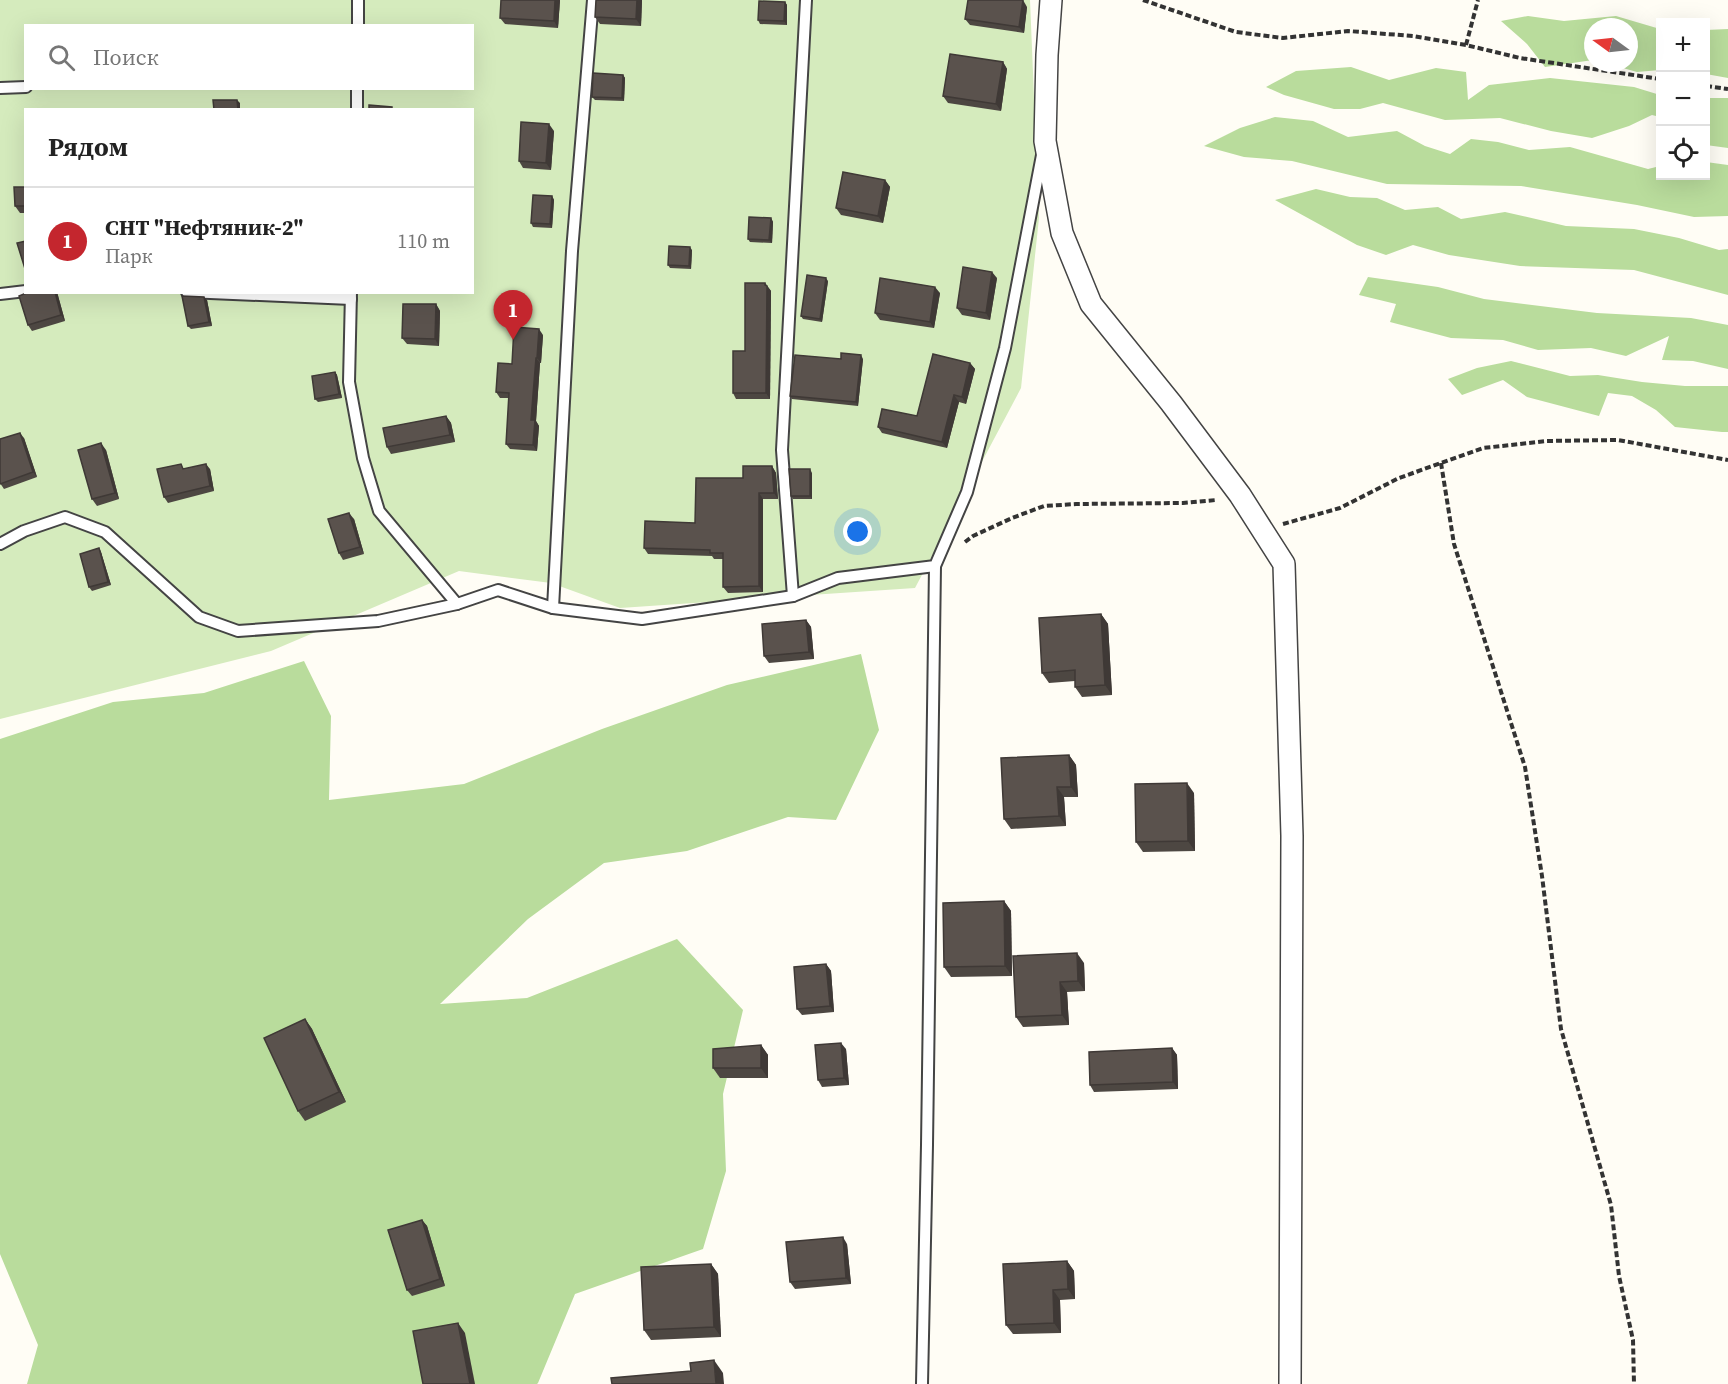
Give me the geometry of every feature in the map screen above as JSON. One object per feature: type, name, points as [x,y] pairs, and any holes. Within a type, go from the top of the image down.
[{"type":"street","points":[[1051,0],[1045,141],[1062,233],[1091,304],[1171,403],[1240,495],[1284,564],[1292,837],[1290,1384]]},
{"type":"lane","points":[[358,0],[358,24]]},
{"type":"lane","points":[[553,608],[572,251],[593,0]]},
{"type":"lane","points":[[793,596],[782,450],[806,0]]},
{"type":"lane","points":[[0,88],[24,87]]},
{"type":"lane","points":[[357,90],[357,108]]},
{"type":"lane","points":[[922,1384],[934,567],[967,492],[1005,348],[1045,141]]},
{"type":"lane","points":[[0,294],[24,291]]},
{"type":"lane","points":[[269,294],[351,296],[349,382],[363,458],[379,511],[457,604]]},
{"type":"lane","points":[[0,544],[24,531],[65,517],[105,532],[199,617],[238,631],[378,621],[457,604],[498,590],[553,608],[642,619],[793,596],[838,578],[934,567]]},
{"type":"path","points":[[1143,0],[1236,32],[1283,38],[1348,31],[1413,36],[1466,45],[1520,58],[1656,78]]},
{"type":"path","points":[[1466,45],[1478,0]]},
{"type":"path","points":[[1710,87],[1728,89]]},
{"type":"path","points":[[1262,530],[1340,508],[1399,478],[1483,448],[1547,441],[1618,440],[1728,460]]},
{"type":"path","points":[[1441,463],[1454,544],[1525,767],[1542,876],[1561,1029],[1611,1205],[1619,1276],[1633,1340],[1634,1384]]},
{"type":"path","points":[[934,567],[973,536],[1044,506],[1212,501],[1240,495]]},
{"type":"green space","points":[[0,0],[1030,0],[1039,218],[1021,388],[915,588],[620,608],[551,583],[459,571],[271,651],[0,719]]},
{"type":"green space","points":[[1528,16],[1564,21],[1584,19],[1584,61],[1545,67],[1527,44],[1501,21]]},
{"type":"green space","points":[[1616,16],[1623,18],[1595,18]]},
{"type":"green space","points":[[1638,22],[1656,28],[1656,70],[1638,72]]},
{"type":"green space","points":[[1728,29],[1728,78],[1710,75],[1710,30]]},
{"type":"green space","points":[[1351,67],[1389,80],[1436,68],[1466,72],[1468,100],[1489,85],[1550,78],[1634,87],[1656,94],[1656,116],[1652,115],[1629,126],[1592,138],[1551,131],[1500,118],[1445,120],[1383,103],[1360,109],[1334,109],[1284,95],[1266,87],[1296,71]]},
{"type":"green space","points":[[1710,98],[1728,98],[1728,148],[1710,146]]},
{"type":"green space","points":[[1275,117],[1313,121],[1348,137],[1397,131],[1425,146],[1450,154],[1471,139],[1498,142],[1529,150],[1570,147],[1648,169],[1656,167],[1656,180],[1710,180],[1710,163],[1728,165],[1728,216],[1694,217],[1521,186],[1387,184],[1292,161],[1244,157],[1204,146],[1240,128]]},
{"type":"green space","points":[[1316,189],[1350,197],[1377,198],[1405,210],[1438,207],[1461,219],[1505,212],[1566,226],[1634,229],[1679,238],[1719,250],[1728,249],[1728,295],[1634,270],[1520,266],[1449,255],[1413,245],[1386,255],[1357,245],[1275,200]]},
{"type":"green space","points":[[1368,277],[1438,287],[1484,299],[1597,313],[1691,318],[1728,325],[1728,369],[1693,361],[1662,360],[1669,336],[1626,356],[1591,348],[1538,350],[1503,340],[1451,338],[1390,322],[1396,304],[1359,295]]},
{"type":"green space","points":[[1511,361],[1570,376],[1598,375],[1685,386],[1728,386],[1728,432],[1675,427],[1656,410],[1632,396],[1608,393],[1599,416],[1527,397],[1503,380],[1462,395],[1448,379],[1477,368]]},
{"type":"green space","points":[[861,654],[879,730],[836,820],[788,817],[687,851],[604,863],[528,919],[440,1004],[527,998],[677,939],[743,1010],[723,1094],[726,1171],[703,1249],[575,1294],[537,1384],[27,1384],[38,1345],[0,1254],[0,739],[113,702],[204,693],[304,661],[331,716],[329,800],[464,784],[602,729],[727,685]]},
{"type":"building","points":[[501,0],[555,0],[554,21],[500,18]]},
{"type":"building","points":[[596,0],[637,0],[636,19],[595,17]]},
{"type":"building","points":[[968,0],[1023,0],[1019,27],[965,19]]},
{"type":"building","points":[[759,1],[785,2],[784,21],[758,20]]},
{"type":"building","points":[[950,54],[1003,62],[996,104],[943,96]]},
{"type":"building","points":[[593,73],[623,75],[622,98],[592,97]]},
{"type":"building","points":[[213,100],[237,100],[238,108],[214,108]]},
{"type":"building","points":[[369,105],[392,107],[392,108],[369,108]]},
{"type":"building","points":[[521,122],[549,124],[546,163],[519,161]]},
{"type":"building","points":[[843,172],[885,180],[878,216],[836,208]]},
{"type":"building","points":[[14,187],[24,187],[24,206],[15,206]]},
{"type":"building","points":[[533,195],[552,196],[550,224],[531,223]]},
{"type":"building","points":[[749,217],[771,218],[769,240],[748,239]]},
{"type":"building","points":[[24,241],[24,266],[17,243]]},
{"type":"building","points":[[669,246],[690,247],[689,266],[668,265]]},
{"type":"building","points":[[963,267],[992,272],[986,313],[957,308]]},
{"type":"building","points":[[807,275],[826,278],[820,319],[801,316]]},
{"type":"building","points":[[880,278],[935,287],[930,322],[875,313]]},
{"type":"building","points":[[745,283],[765,283],[767,286],[766,393],[733,393],[733,351],[745,351]]},
{"type":"building","points":[[56,294],[61,315],[28,325],[19,296]]},
{"type":"building","points":[[182,296],[204,297],[209,322],[188,326]]},
{"type":"building","points":[[403,304],[436,304],[435,339],[402,338]]},
{"type":"building","points":[[514,327],[539,329],[531,420],[535,420],[533,445],[506,444],[509,393],[496,392],[498,363],[512,364]]},
{"type":"building","points":[[841,353],[861,355],[856,402],[790,396],[795,355],[841,359]]},
{"type":"building","points":[[933,354],[970,363],[962,397],[954,395],[942,442],[878,427],[882,409],[917,416]]},
{"type":"building","points":[[335,372],[339,394],[315,399],[312,376]]},
{"type":"building","points":[[446,416],[450,435],[387,447],[383,428]]},
{"type":"building","points":[[20,433],[33,472],[0,484],[0,439]]},
{"type":"building","points":[[101,443],[115,493],[92,499],[78,450]]},
{"type":"building","points":[[181,464],[183,469],[206,464],[210,486],[164,497],[157,469]]},
{"type":"building","points":[[743,466],[772,466],[774,493],[759,493],[759,586],[723,587],[723,553],[710,553],[710,550],[644,548],[645,521],[695,523],[696,478],[743,478]]},
{"type":"building","points":[[789,469],[810,469],[810,496],[791,496]]},
{"type":"building","points":[[349,513],[360,547],[339,553],[328,519]]},
{"type":"building","points":[[99,548],[108,582],[89,587],[80,554]]},
{"type":"building","points":[[1101,614],[1105,685],[1075,687],[1075,670],[1042,673],[1039,618]]},
{"type":"building","points":[[806,620],[809,652],[764,656],[762,624]]},
{"type":"building","points":[[1069,755],[1071,787],[1057,787],[1059,816],[1004,819],[1001,758]]},
{"type":"building","points":[[1187,783],[1188,841],[1136,842],[1135,784]]},
{"type":"building","points":[[1004,901],[1005,966],[944,967],[943,903]]},
{"type":"building","points":[[1077,953],[1078,981],[1060,982],[1062,1015],[1016,1017],[1013,956]]},
{"type":"building","points":[[826,964],[830,1006],[797,1009],[794,967]]},
{"type":"building","points":[[305,1019],[339,1092],[298,1111],[264,1038]]},
{"type":"building","points":[[841,1043],[844,1078],[818,1080],[815,1045]]},
{"type":"building","points":[[761,1045],[761,1068],[713,1068],[713,1049]]},
{"type":"building","points":[[1172,1048],[1173,1082],[1090,1085],[1089,1052]]},
{"type":"building","points":[[422,1220],[440,1279],[407,1290],[388,1230]]},
{"type":"building","points":[[843,1237],[846,1278],[790,1282],[786,1242]]},
{"type":"building","points":[[1067,1261],[1068,1289],[1053,1290],[1054,1323],[1006,1325],[1003,1264]]},
{"type":"building","points":[[711,1264],[714,1327],[644,1330],[641,1267]]},
{"type":"building","points":[[458,1323],[470,1384],[423,1384],[413,1331]]},
{"type":"building","points":[[714,1360],[716,1384],[612,1384],[611,1378],[691,1371],[690,1363]]},
{"type":"place","name":"СНТ \"Нефтяник-2\"","points":[[513,340]]}]
